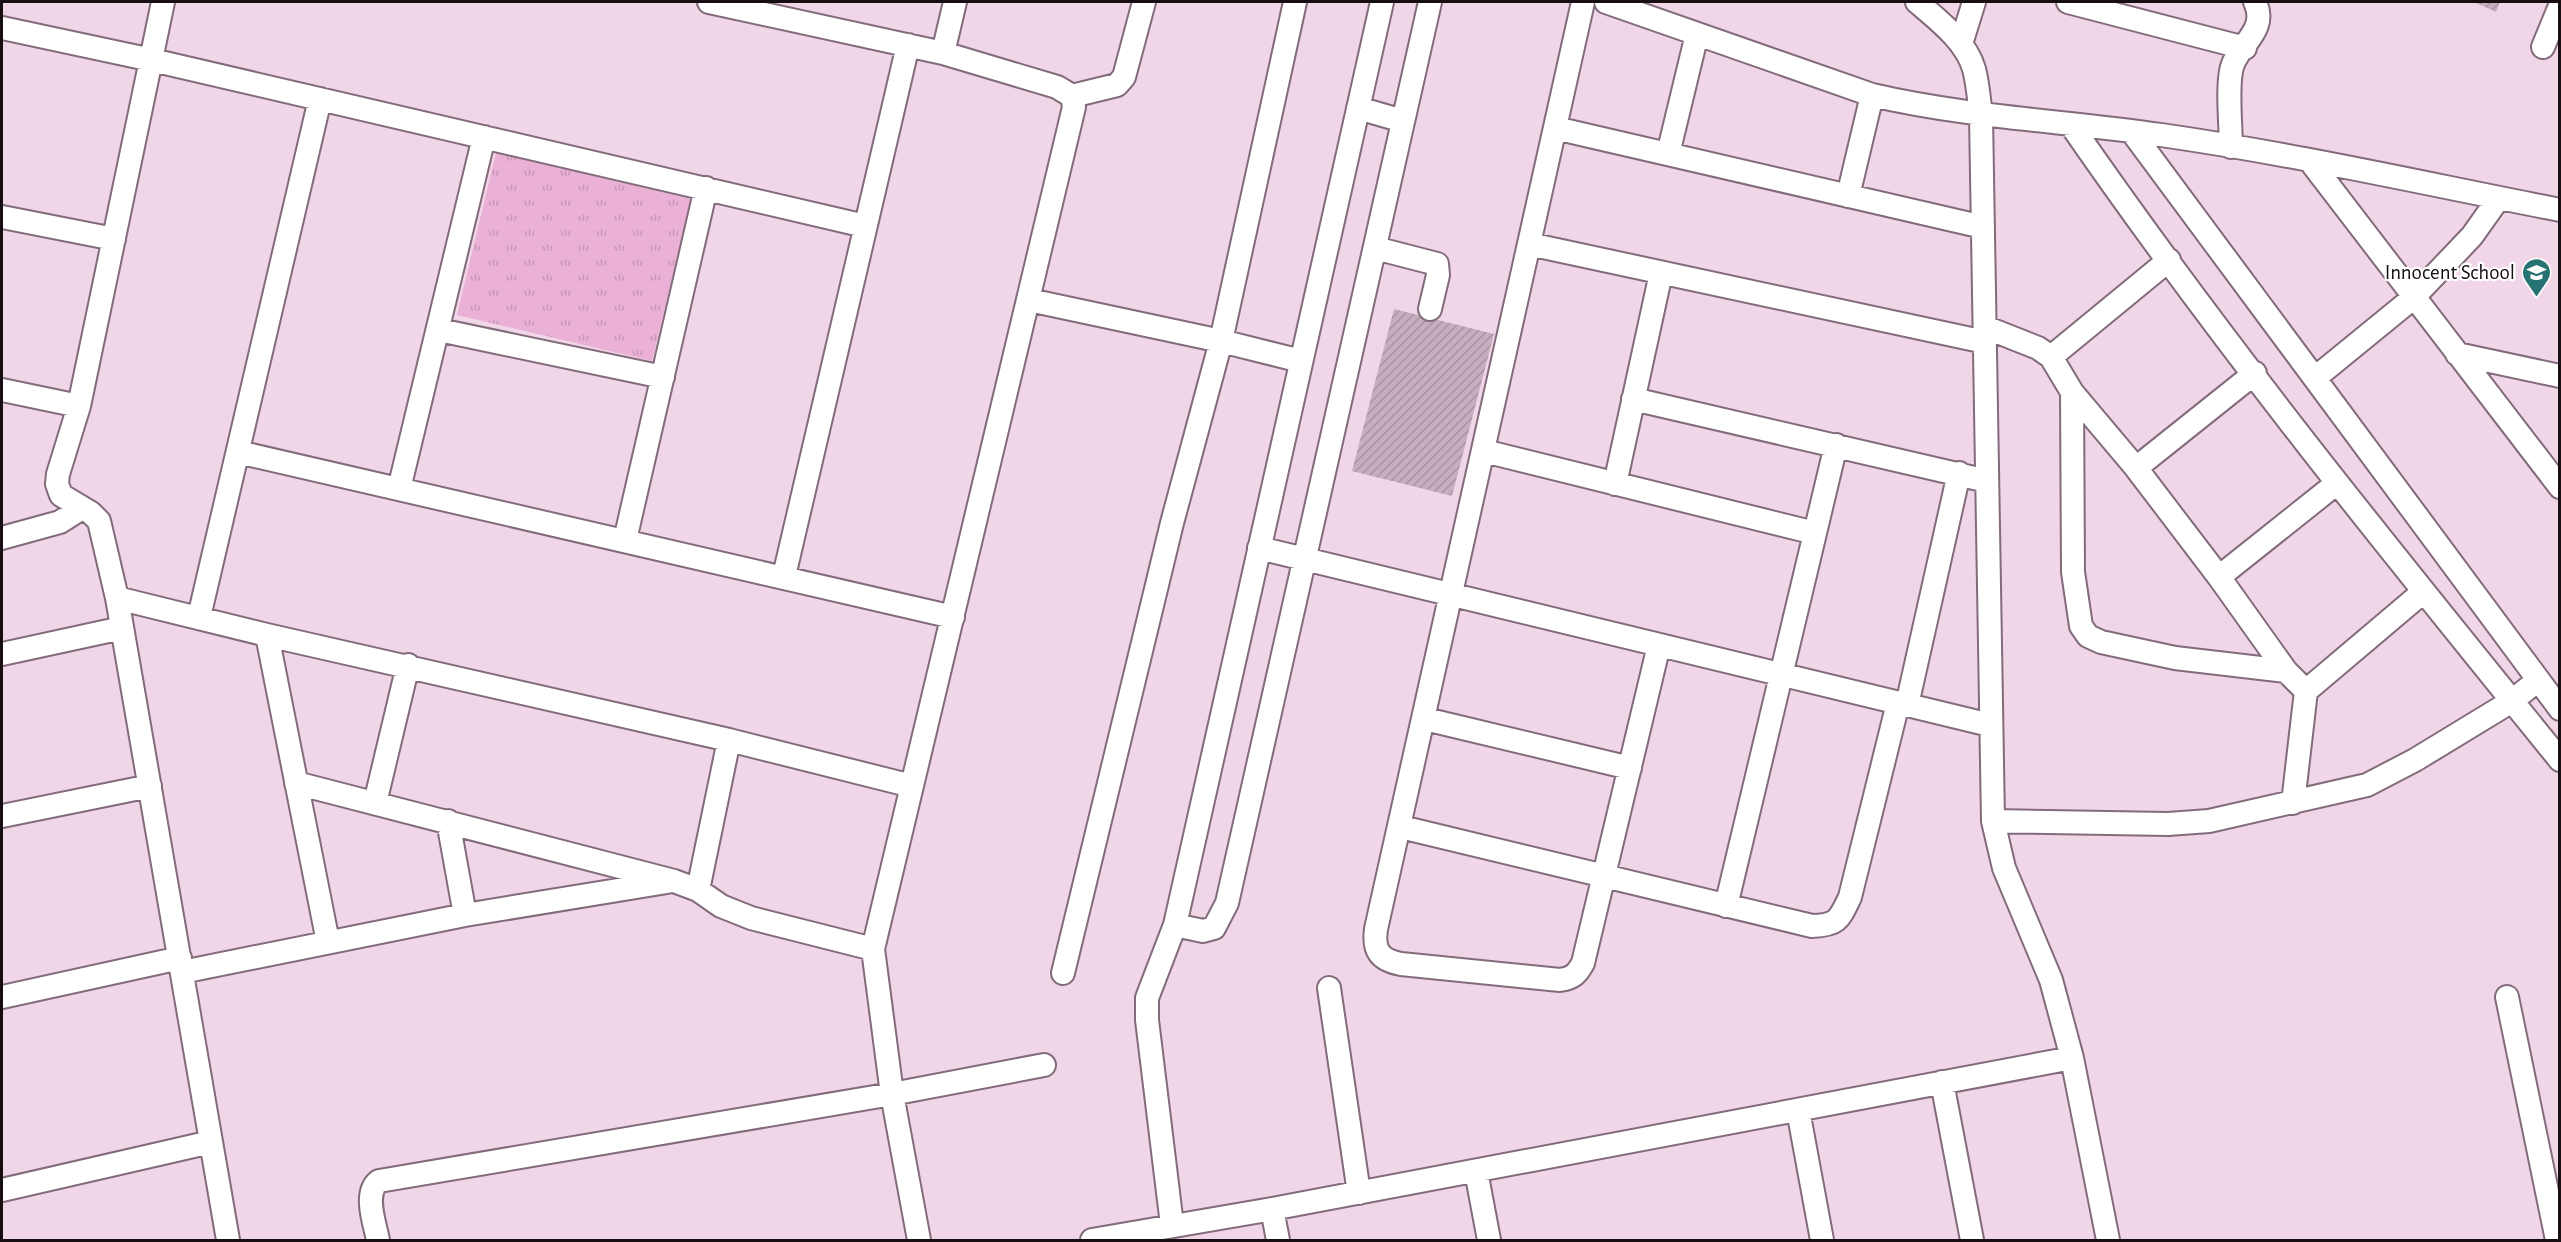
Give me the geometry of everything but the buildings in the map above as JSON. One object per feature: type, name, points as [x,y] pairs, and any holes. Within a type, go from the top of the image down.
[{"type":"street","points":[[163,2],[78,406],[57,484],[61,495],[99,521],[117,598],[228,1240]]},
{"type":"street","points":[[709,2],[770,8],[943,53],[1057,87],[1072,96],[1118,85],[1124,77],[1144,2]]},
{"type":"street","points":[[943,53],[955,2]]},
{"type":"street","points":[[1063,973],[1172,523],[1221,341],[1295,2]]},
{"type":"street","points":[[1172,1225],[1147,998],[1175,925],[1382,2]]},
{"type":"street","points":[[1175,925],[1203,931],[1214,928],[1227,903],[1430,2]]},
{"type":"street","points":[[1583,2],[1374,942],[1377,952],[1388,961],[1560,980],[1571,979],[1583,963],[1659,645]]},
{"type":"street","points":[[1606,2],[1872,95],[1981,116],[2132,132],[2231,147],[2559,210]]},
{"type":"street","points":[[1917,2],[1961,44],[1974,68],[1981,116],[1993,821],[2004,868],[2051,980],[2072,1058],[2108,1240]]},
{"type":"street","points":[[1961,44],[1974,2]]},
{"type":"street","points":[[2068,2],[2245,48]]},
{"type":"street","points":[[2231,147],[2232,67],[2257,25],[2258,12],[2255,2]]},
{"type":"street","points":[[2543,47],[2559,6]]},
{"type":"street","points":[[2,28],[152,60],[865,226]]},
{"type":"street","points":[[1668,154],[1697,34]]},
{"type":"street","points":[[783,576],[908,45]]},
{"type":"street","points":[[1848,196],[1872,95]]},
{"type":"street","points":[[919,1240],[892,1094],[873,949],[1029,300],[1074,107],[1072,96]]},
{"type":"street","points":[[199,617],[320,99]]},
{"type":"street","points":[[1358,108],[1403,121]]},
{"type":"street","points":[[2071,125],[2118,193],[2337,483],[2559,760]]},
{"type":"street","points":[[1555,128],[1983,227]]},
{"type":"street","points":[[2132,132],[2559,709]]},
{"type":"street","points":[[399,489],[484,137]]},
{"type":"street","points":[[2310,161],[2559,487]]},
{"type":"street","points":[[625,540],[706,188]]},
{"type":"street","points":[[2315,378],[2413,298],[2472,236],[2499,198]]},
{"type":"street","points":[[2,217],[114,239]]},
{"type":"street","points":[[1530,244],[1661,273],[1985,335],[2038,348],[2050,357],[2072,392],[2136,468],[2219,577],[2286,671],[2306,691]]},
{"type":"street","points":[[1375,248],[1437,264],[1438,275],[1430,309]]},
{"type":"street","points":[[2050,357],[2169,260]]},
{"type":"street","points":[[1615,484],[1661,273]]},
{"type":"street","points":[[1029,300],[1221,341],[1301,361]]},
{"type":"street","points":[[439,330],[663,377]]},
{"type":"street","points":[[2457,354],[2559,376]]},
{"type":"street","points":[[2136,468],[2255,374]]},
{"type":"street","points":[[2,390],[78,406]]},
{"type":"street","points":[[2072,392],[2073,572],[2081,626],[2088,636],[2112,645],[2175,658],[2286,671]]},
{"type":"street","points":[[1633,399],[1987,481]]},
{"type":"street","points":[[1726,906],[1836,445]]},
{"type":"street","points":[[1484,451],[1815,533]]},
{"type":"street","points":[[238,452],[953,617]]},
{"type":"street","points":[[1401,827],[1812,926],[1830,925],[1840,918],[1850,897],[1903,704],[1959,473]]},
{"type":"street","points":[[2219,577],[2337,483]]},
{"type":"street","points":[[2,538],[60,522],[82,508]]},
{"type":"street","points":[[1259,548],[1990,725]]},
{"type":"street","points":[[2293,803],[2306,691],[2423,592]]},
{"type":"street","points":[[117,598],[267,635],[408,665],[729,740],[912,786]]},
{"type":"street","points":[[2,654],[122,628]]},
{"type":"street","points":[[267,635],[328,942]]},
{"type":"street","points":[[375,803],[408,665]]},
{"type":"street","points":[[1993,821],[2168,824],[2209,821],[2367,785],[2415,760],[2512,701],[2538,680]]},
{"type":"street","points":[[1425,719],[1630,768]]},
{"type":"street","points":[[698,890],[729,740]]},
{"type":"street","points":[[296,783],[674,881],[698,890],[721,906],[751,918],[873,949]]},
{"type":"street","points":[[2,816],[150,786]]},
{"type":"street","points":[[448,821],[465,915]]},
{"type":"street","points":[[2,997],[328,942],[465,915],[674,881]]},
{"type":"street","points":[[1329,988],[1359,1193]]},
{"type":"street","points":[[2507,997],[2557,1240]]},
{"type":"street","points":[[1092,1240],[1359,1193],[2072,1058]]},
{"type":"street","points":[[378,1240],[371,1194],[373,1186],[379,1181],[892,1094],[1044,1065]]},
{"type":"street","points":[[1942,1082],[1972,1240]]},
{"type":"street","points":[[1798,1110],[1822,1240]]},
{"type":"street","points":[[2,1190],[212,1143]]},
{"type":"street","points":[[1476,1171],[1488,1240]]},
{"type":"street","points":[[1272,1209],[1278,1240]]},
{"type":"green space","points":[[496,153],[691,199],[652,361],[457,315]]},
{"type":"place","name":"Innocent School","points":[[2536,298]]}]
